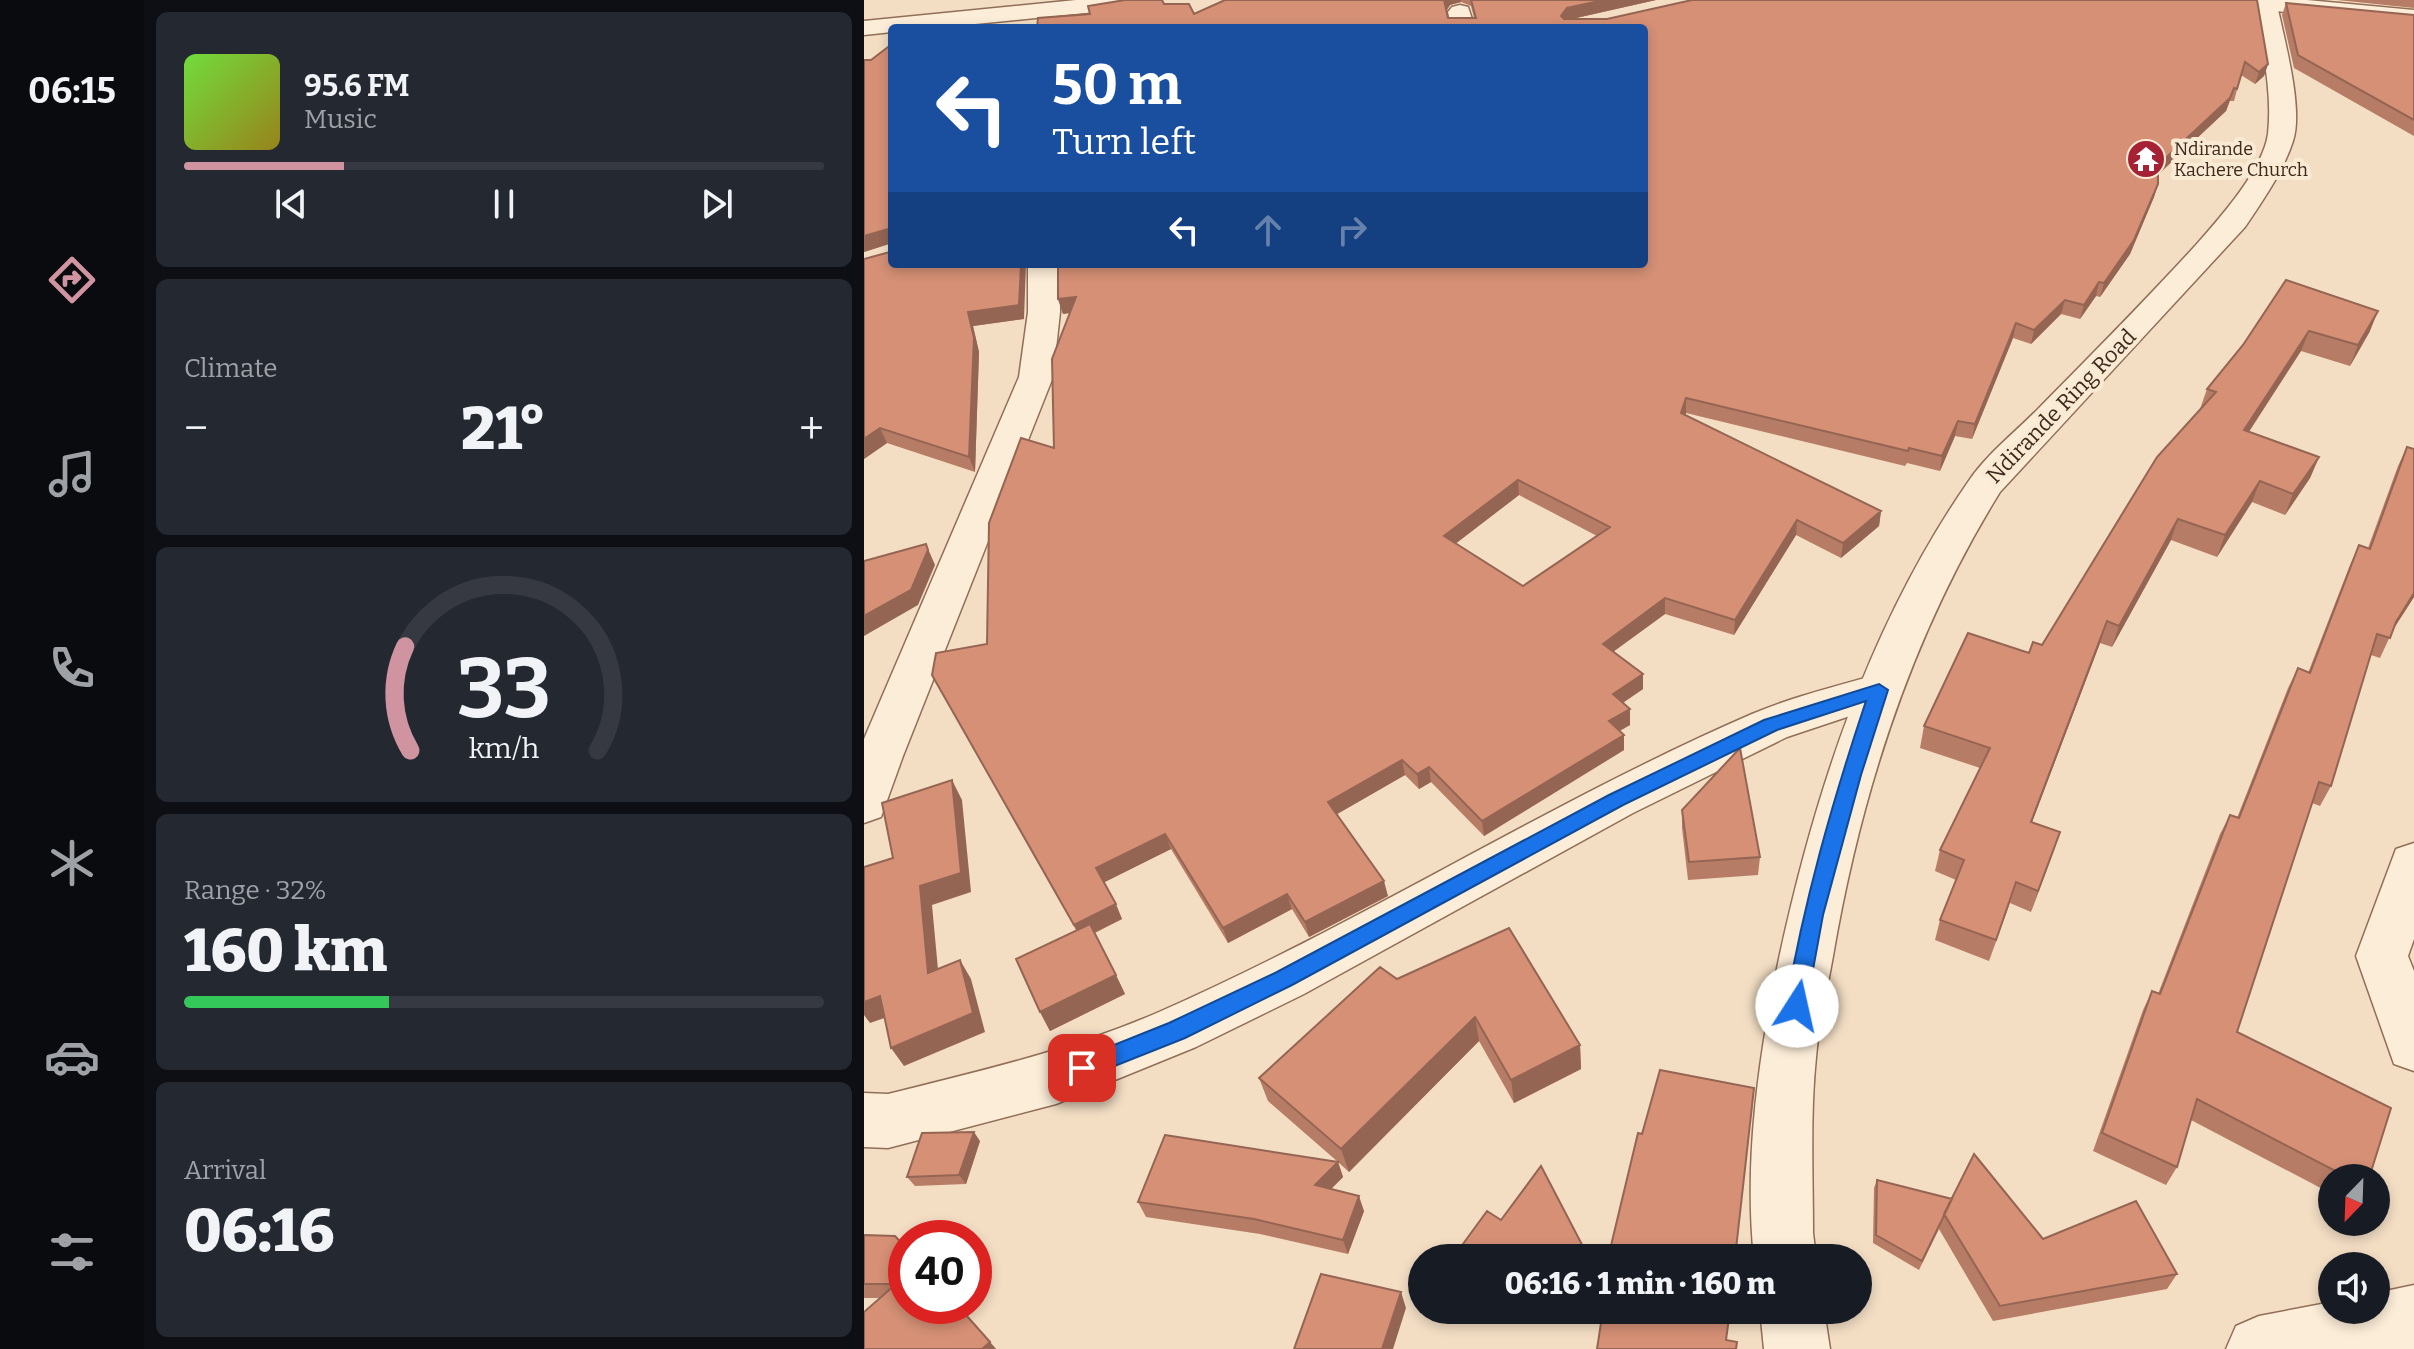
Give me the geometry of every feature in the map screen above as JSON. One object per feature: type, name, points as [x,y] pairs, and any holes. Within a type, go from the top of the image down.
[{"type":"street","points":[[940,24],[1015,20],[1145,0]]},
{"type":"street","points":[[2265,2],[2414,17]]},
{"type":"street","name":"Ndirande Ring Road","points":[[1783,1244],[1787,1067],[1813,915],[1851,775],[1879,690],[1920,600],[1968,510],[1985,485],[2182,279],[2234,221],[2260,183],[2281,138],[2282,95],[2265,2]]},
{"type":"street","points":[[864,28],[888,27]]},
{"type":"street","points":[[864,804],[880,756],[1036,377],[1044,312],[1044,268]]},
{"type":"street","points":[[864,1120],[888,1121],[1056,1078],[1177,1030],[1285,978],[1616,800],[1700,759],[1771,725],[1879,690]]},
{"type":"street","points":[[2414,863],[2382,956],[2414,1046]]},
{"type":"street","points":[[2259,1349],[2414,1317]]},
{"type":"street","points":[[1794,1324],[1797,1349]]},
{"type":"building","points":[[1125,0],[1189,4],[1194,14],[1225,0],[1444,0],[1448,18],[1476,18],[1471,0],[1604,0],[1567,8],[1561,16],[1564,19],[1607,19],[1692,0],[2257,0],[2268,64],[2259,72],[2245,62],[2237,89],[2234,88],[2230,98],[2158,165],[2158,184],[2134,240],[2104,283],[2099,282],[2084,305],[2065,300],[2034,330],[2016,323],[1975,424],[1958,421],[1942,456],[1909,448],[1908,451],[1686,398],[1681,413],[1881,511],[1843,543],[1797,520],[1735,620],[1665,598],[1603,644],[1643,674],[1613,694],[1630,709],[1609,721],[1624,735],[1482,821],[1429,767],[1417,774],[1402,760],[1328,802],[1384,881],[1305,922],[1287,894],[1223,928],[1165,834],[1096,868],[1116,904],[1074,925],[932,675],[936,653],[987,644],[989,523],[1021,438],[1054,448],[1052,359],[1076,297],[1058,299],[1058,268],[1648,268],[1648,24],[1037,24],[1038,18],[1090,14],[1088,6]],"holes":[[[1518,480],[1610,527],[1523,586],[1444,536]]]},
{"type":"building","points":[[2286,3],[2414,15],[2414,120],[2298,55]]},
{"type":"building","points":[[888,47],[888,229],[864,236],[864,60],[871,60]]},
{"type":"building","points":[[888,253],[888,268],[1021,268],[1019,305],[968,312],[974,338],[969,457],[880,428],[864,439],[864,259]]},
{"type":"building","points":[[2286,280],[2378,311],[2358,345],[2309,331],[2244,430],[2319,457],[2293,494],[2260,481],[2225,535],[2178,519],[2119,626],[2107,621],[2031,822],[2060,832],[2038,891],[2016,882],[1996,940],[1940,920],[1964,860],[1940,850],[1990,748],[1924,726],[1968,633],[2029,653],[2033,642],[2042,645],[2157,457],[2216,392],[2207,389],[2243,345]]},
{"type":"building","points":[[2407,447],[2414,449],[2414,593],[2390,638],[2377,634],[2331,786],[2319,782],[2237,1032],[2391,1108],[2373,1164],[2322,1164],[2197,1099],[2177,1167],[2102,1133],[2152,991],[2160,994],[2230,815],[2239,818],[2298,668],[2310,673],[2359,545],[2370,549]]},
{"type":"building","points":[[926,544],[928,550],[911,590],[864,616],[864,561]]},
{"type":"building","points":[[1740,748],[1760,857],[1689,862],[1682,810]]},
{"type":"building","points":[[952,780],[961,873],[920,886],[928,973],[960,960],[973,1013],[891,1048],[880,996],[864,1002],[864,867],[893,858],[882,803]]},
{"type":"building","points":[[1090,924],[1116,975],[1040,1012],[1016,959]]},
{"type":"building","points":[[1509,928],[1580,1045],[1511,1080],[1475,1017],[1341,1149],[1259,1078],[1380,967],[1397,979]]},
{"type":"building","points":[[1660,1070],[1754,1088],[1737,1244],[1611,1244],[1638,1133],[1642,1134]]},
{"type":"building","points":[[974,1132],[959,1175],[907,1177],[922,1133]]},
{"type":"building","points":[[1165,1135],[1338,1162],[1315,1185],[1359,1196],[1343,1240],[1254,1219],[1138,1202]]},
{"type":"building","points":[[1974,1154],[2043,1239],[2136,1201],[2177,1274],[2000,1306],[1944,1214]]},
{"type":"building","points":[[1541,1166],[1582,1244],[1463,1244],[1487,1211],[1501,1220]]},
{"type":"building","points":[[1877,1180],[1952,1199],[1922,1261],[1876,1235]]},
{"type":"building","points":[[864,1235],[888,1236],[888,1284],[864,1284]]},
{"type":"building","points":[[1321,1274],[1401,1292],[1382,1349],[1294,1349]]},
{"type":"building","points":[[888,1291],[888,1324],[974,1324],[990,1342],[982,1349],[864,1349],[864,1312]]},
{"type":"building","points":[[1601,1324],[1728,1324],[1726,1340],[1737,1342],[1736,1349],[1597,1349]]},
{"type":"place","name":"Ndirande Kachere Church","points":[[2146,159]]},
{"type":"route","points":[[1082,1068],[1177,1030],[1285,978],[1616,800],[1771,725],[1879,690],[1851,775],[1813,915],[1797,1006]]}]
